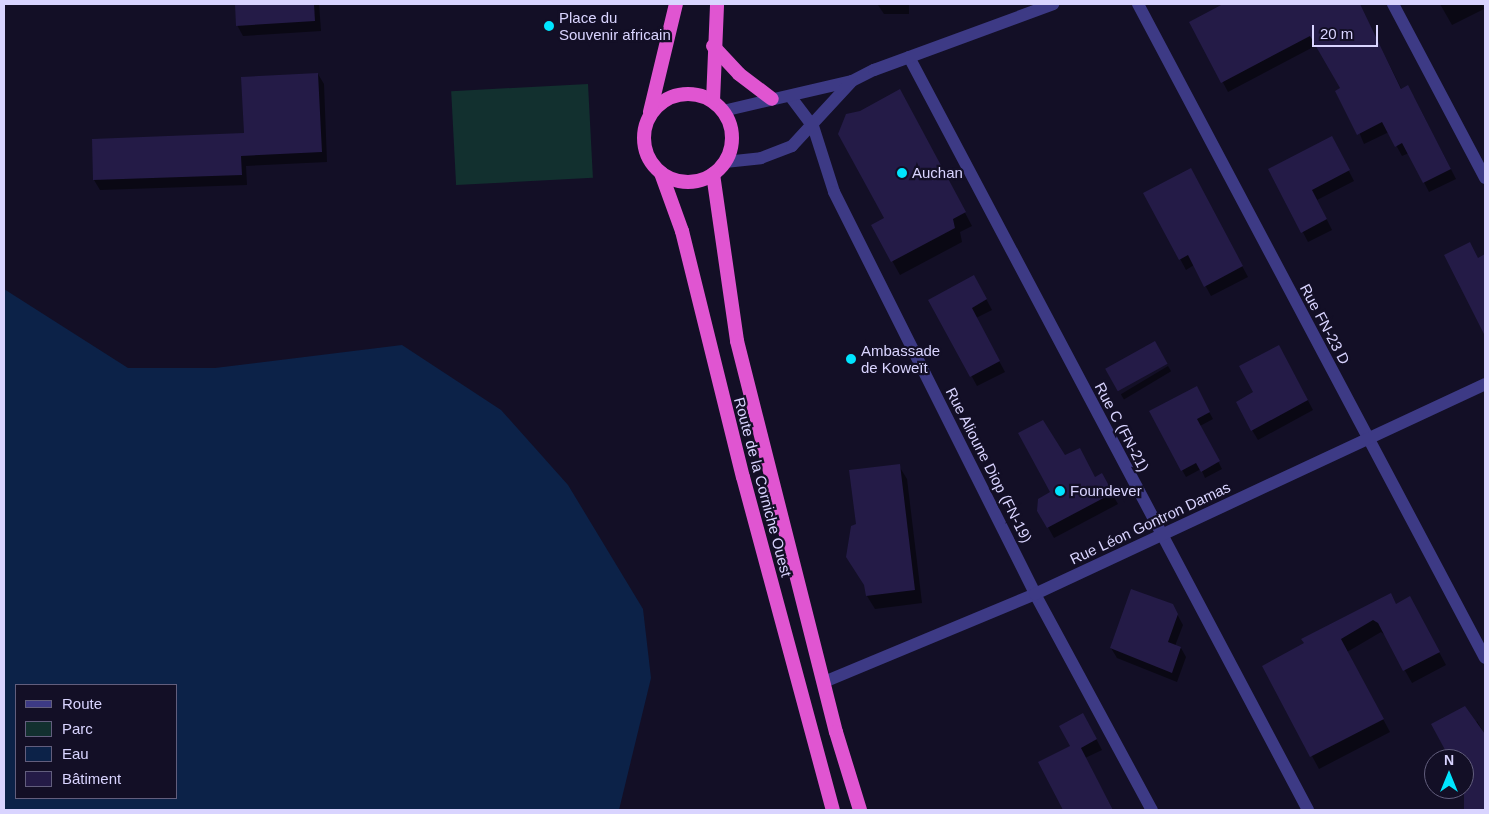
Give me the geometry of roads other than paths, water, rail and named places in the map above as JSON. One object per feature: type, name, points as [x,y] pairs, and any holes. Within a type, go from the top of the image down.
[{"type":"highway","points":[[676,4],[643,140],[646,152],[661,173],[687,182],[713,174],[725,162],[733,136],[718,106],[713,46],[717,4]]},
{"type":"highway","points":[[713,46],[739,74],[772,99]]},
{"type":"highway","points":[[650,115],[665,100],[686,94],[718,106]]},
{"type":"highway","name":"Route de la Corniche Ouest","points":[[661,173],[682,231],[743,477],[833,810]]},
{"type":"highway","name":"Route de la Corniche Ouest","points":[[713,174],[737,341],[824,682],[860,810]]},
{"type":"street","points":[[718,106],[790,96],[852,82],[874,70],[1053,4]]},
{"type":"street","name":"Rue FN-23 D","points":[[1138,4],[1485,658]]},
{"type":"street","points":[[1393,4],[1485,178]]},
{"type":"street","name":"Rue C (FN-21)","points":[[909,57],[1308,810]]},
{"type":"street","points":[[725,162],[775,154],[792,146],[813,126],[852,82]]},
{"type":"street","name":"Rue Alioune Diop (FN-19)","points":[[790,96],[813,126],[834,192],[1035,594],[1152,810]]},
{"type":"street","name":"Rue Léon Gontron Damas","points":[[824,682],[1035,594],[1485,384]]},
{"type":"water","points":[[4,289],[128,368],[215,368],[402,345],[501,410],[568,485],[643,609],[651,678],[619,810],[4,810]]},
{"type":"place","name":"Place du Souvenir africain","points":[[549,26]]},
{"type":"place","name":"Auchan","points":[[902,173]]},
{"type":"place","name":"Ambassade de Koweït","points":[[851,359]]},
{"type":"place","name":"Foundever","points":[[1060,491]]}]
